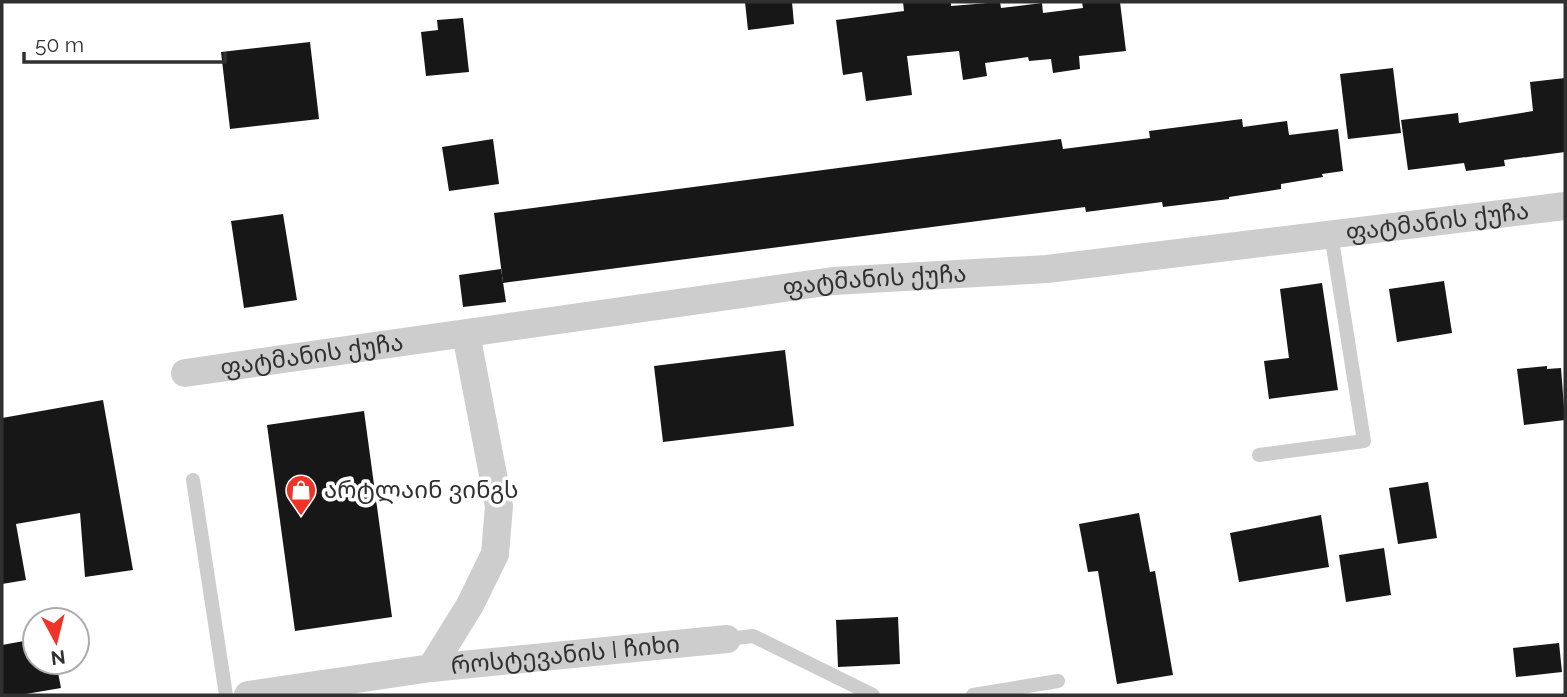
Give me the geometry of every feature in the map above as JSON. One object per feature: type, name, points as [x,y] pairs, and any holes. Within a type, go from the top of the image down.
[{"type":"street","name":"ფატმანის ქუჩა","points":[[185,373],[833,281],[1047,270],[1565,206]]},
{"type":"street","points":[[431,668],[470,605],[495,554],[499,506],[466,334]]},
{"type":"street","name":"როსტევანის I ჩიხი","points":[[248,695],[431,668],[727,639]]},
{"type":"lane","points":[[1259,456],[1364,441],[1331,234]]},
{"type":"lane","points":[[193,480],[226,695]]},
{"type":"lane","name":"როსტევანის I ჩიხი","points":[[727,639],[753,636],[873,695]]},
{"type":"lane","points":[[973,695],[1058,681]]},
{"type":"building","points":[[745,2],[792,2],[794,24],[748,30]]},
{"type":"building","points":[[903,2],[951,2],[951,6],[1000,2],[1001,8],[1042,3],[1043,13],[1083,8],[1082,2],[1120,2],[1126,51],[1079,56],[1080,69],[1053,73],[1051,59],[1029,61],[1028,57],[985,63],[987,76],[963,80],[959,51],[907,56],[912,95],[866,101],[862,72],[843,75],[836,20],[904,11]]},
{"type":"building","points":[[463,18],[469,72],[426,76],[421,32],[438,30],[437,20]]},
{"type":"building","points":[[310,42],[319,119],[230,129],[221,52]]},
{"type":"building","points":[[1393,68],[1401,133],[1348,139],[1340,74]]},
{"type":"building","points":[[1565,78],[1565,152],[1504,160],[1505,166],[1466,171],[1464,163],[1408,170],[1401,120],[1458,113],[1459,123],[1533,111],[1530,82]]},
{"type":"building","points":[[1242,119],[1243,127],[1287,121],[1289,135],[1338,129],[1343,171],[1281,184],[1281,189],[1229,199],[1163,207],[1162,202],[1086,212],[1085,207],[503,283],[494,213],[1061,139],[1063,149],[1150,138],[1149,131]]},
{"type":"building","points":[[493,139],[499,184],[449,191],[442,147]]},
{"type":"building","points":[[283,214],[297,300],[244,308],[231,221]]},
{"type":"building","points":[[501,269],[506,302],[463,307],[459,275]]},
{"type":"building","points":[[1444,281],[1452,333],[1397,342],[1389,289]]},
{"type":"building","points":[[1322,283],[1338,390],[1269,399],[1264,361],[1289,358],[1280,289]]},
{"type":"building","points":[[785,350],[794,426],[663,442],[654,366]]},
{"type":"building","points":[[1547,366],[1547,369],[1561,368],[1565,420],[1524,425],[1517,369]]},
{"type":"building","points":[[103,400],[133,570],[85,577],[80,513],[16,524],[26,580],[2,584],[2,418]]},
{"type":"building","points":[[364,411],[392,617],[295,631],[267,425]]},
{"type":"building","points":[[1428,482],[1437,538],[1398,544],[1389,488]]},
{"type":"building","points":[[1139,513],[1150,572],[1155,571],[1173,675],[1117,684],[1098,571],[1088,572],[1079,524]]},
{"type":"building","points":[[1321,515],[1329,567],[1239,582],[1230,533]]},
{"type":"building","points":[[1384,548],[1391,595],[1346,602],[1339,555]]},
{"type":"building","points":[[898,617],[900,664],[838,667],[836,620]]},
{"type":"building","points":[[21,642],[21,676],[59,676],[61,688],[20,695],[2,695],[2,645]]},
{"type":"building","points":[[1559,643],[1562,672],[1516,677],[1513,648]]},
{"type":"place","name":"არტლაინ ვინგს","points":[[301,517]]}]
